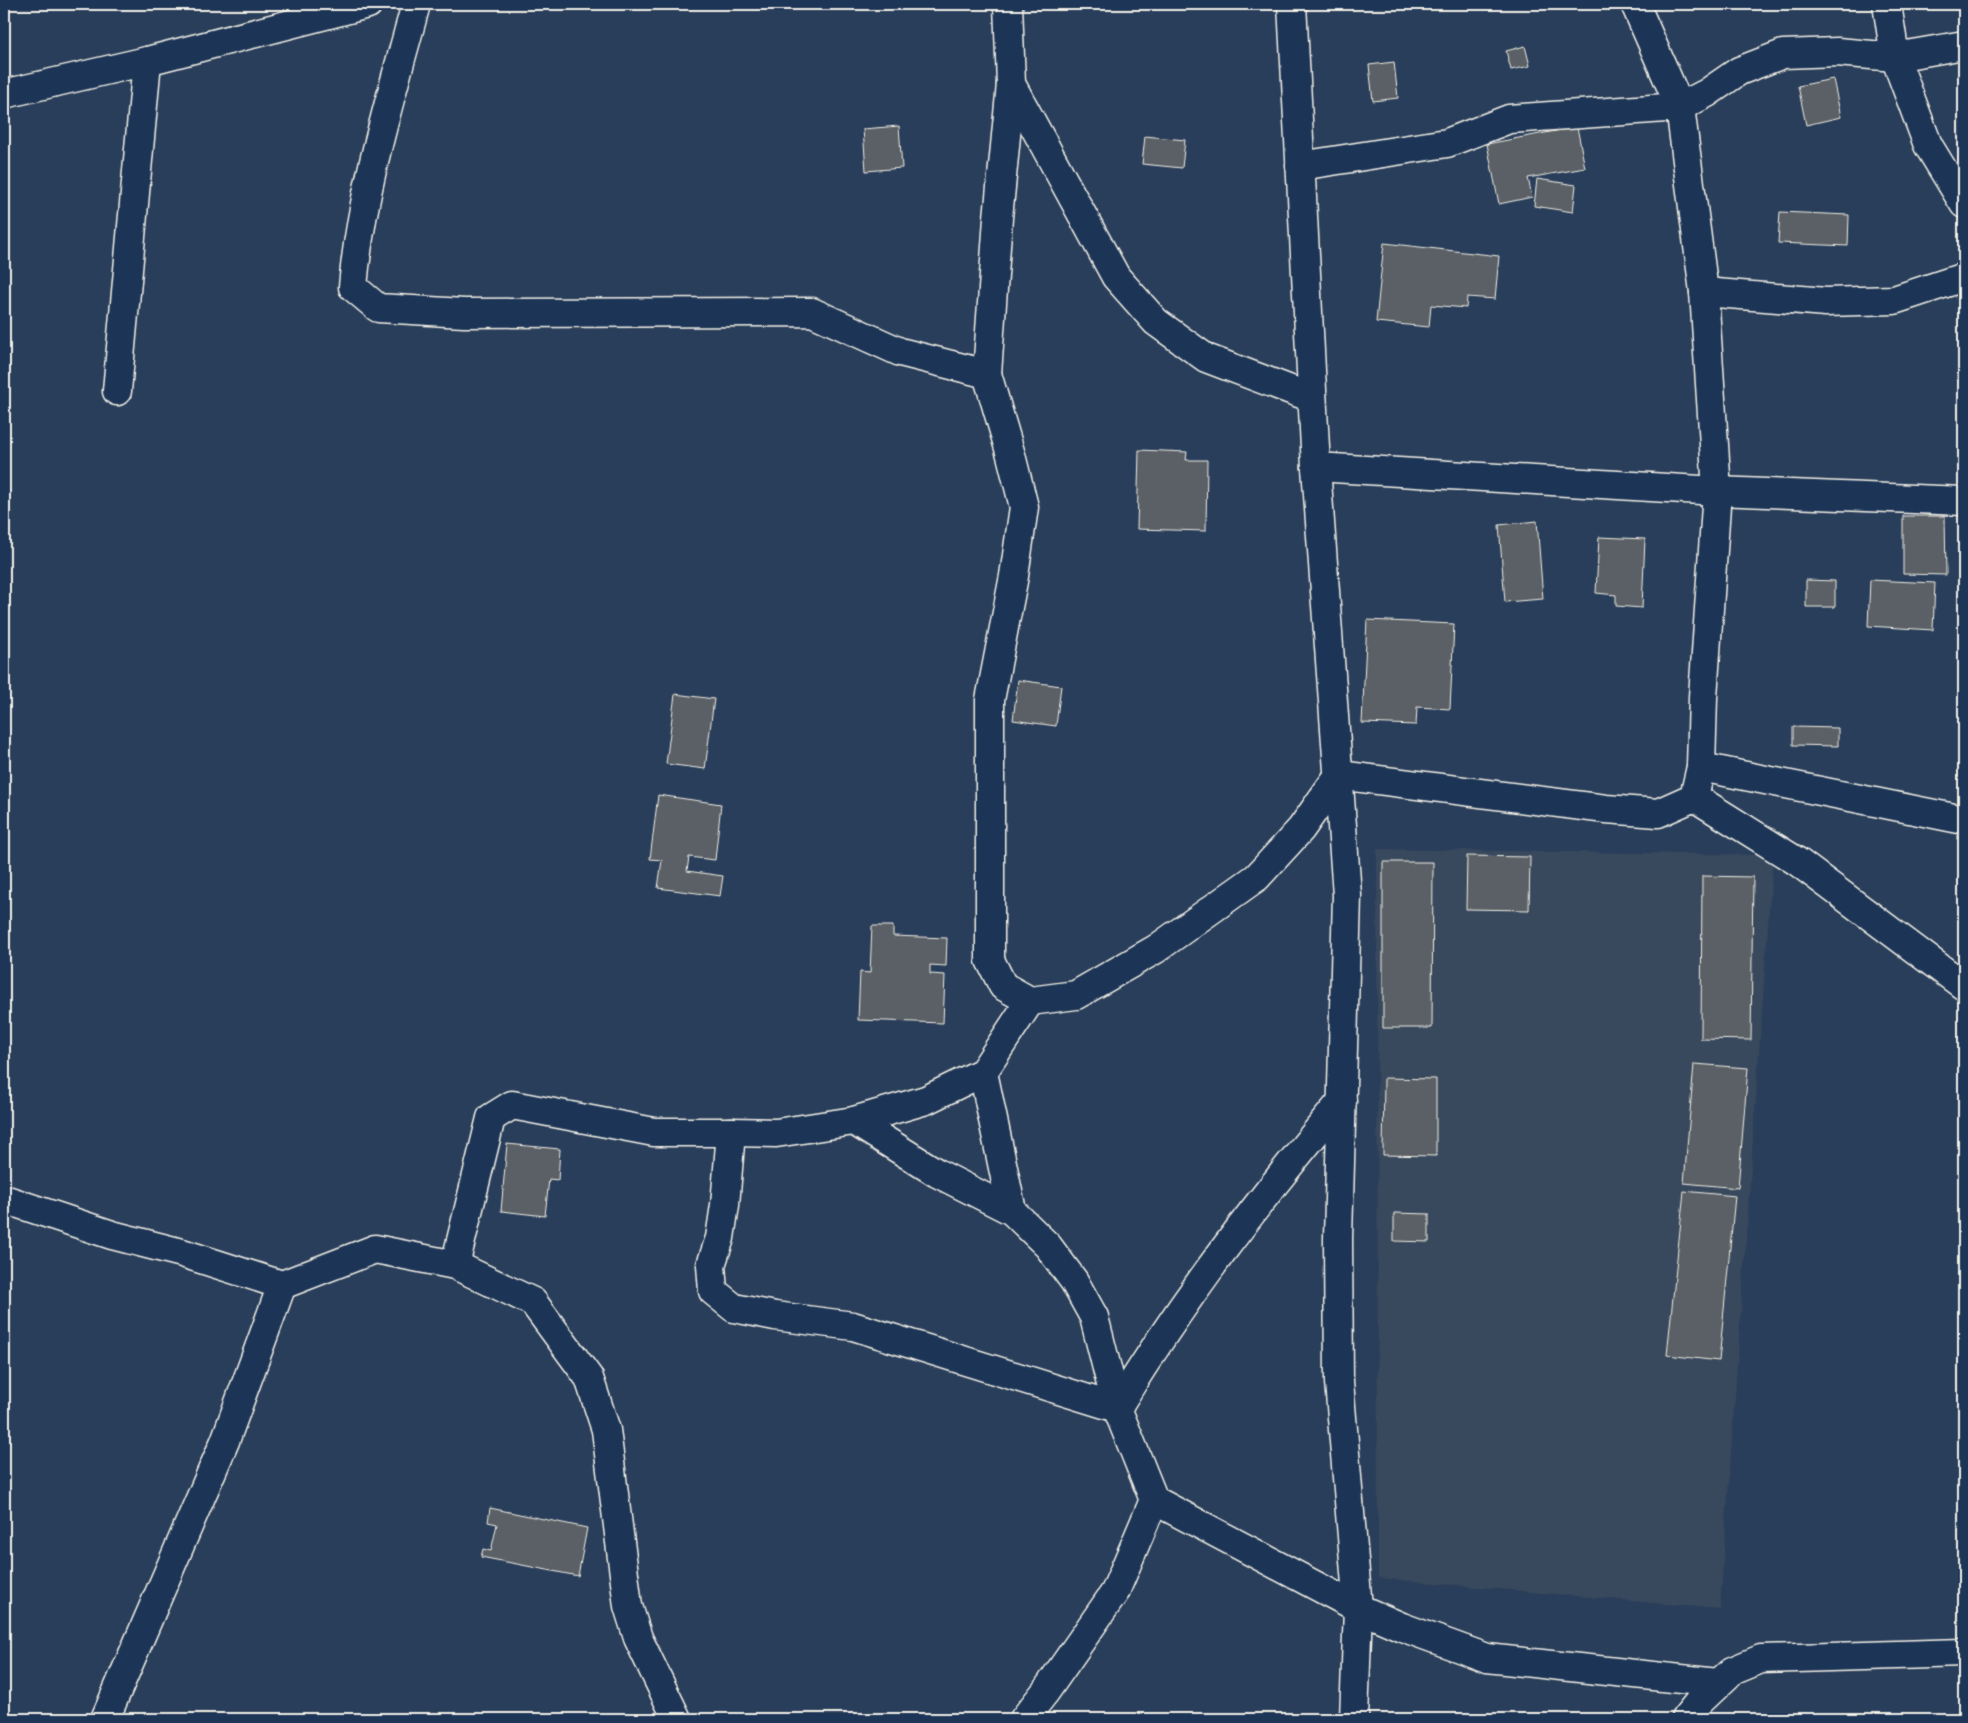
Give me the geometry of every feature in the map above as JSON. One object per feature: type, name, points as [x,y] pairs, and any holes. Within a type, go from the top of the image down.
[{"type":"street","points":[[4,94],[147,61],[368,4]]},
{"type":"street","points":[[416,4],[365,198],[356,244],[353,288],[378,308],[464,313],[812,312],[900,352],[986,374]]},
{"type":"street","points":[[1008,4],[1011,84],[986,374],[1011,455],[1024,507],[1014,576],[990,700],[990,960],[1003,986],[1030,1001],[1076,995],[1156,949],[1257,877],[1301,829],[1339,775]]},
{"type":"street","points":[[1292,4],[1316,467],[1347,895],[1338,1239],[1339,1382],[1358,1608],[1354,1719]]},
{"type":"street","points":[[1635,4],[1680,107],[1704,292],[1717,491],[1703,698],[1701,767],[1694,797]]},
{"type":"street","points":[[1887,4],[1894,57],[1928,145],[1964,204]]},
{"type":"street","points":[[1300,166],[1447,143],[1509,119],[1680,107],[1707,93],[1739,71],[1783,54],[1837,52],[1894,57],[1964,45]]},
{"type":"street","points":[[116,391],[147,61]]},
{"type":"street","points":[[1011,84],[1116,277],[1156,322],[1206,358],[1312,398]]},
{"type":"street","points":[[1704,292],[1826,302],[1894,300],[1964,277]]},
{"type":"street","points":[[1316,467],[1717,491],[1964,501]]},
{"type":"street","points":[[1701,767],[1964,820]]},
{"type":"street","points":[[1339,775],[1606,809],[1658,813],[1694,797]]},
{"type":"street","points":[[1694,797],[1798,862],[1964,986]]},
{"type":"street","points":[[455,1265],[491,1118],[512,1105],[654,1132],[776,1133],[854,1121],[926,1100],[983,1072],[1030,1001]]},
{"type":"street","points":[[983,1072],[1012,1211]]},
{"type":"street","points":[[1117,1408],[1191,1292],[1274,1183],[1342,1100]]},
{"type":"street","points":[[854,1121],[937,1173],[1012,1211],[1048,1246],[1074,1281],[1094,1317],[1117,1408],[1154,1500],[1358,1608],[1402,1627],[1487,1658],[1718,1683]]},
{"type":"street","points":[[731,1132],[725,1205],[720,1238],[711,1265],[712,1291],[734,1308],[775,1316],[853,1326],[1117,1408]]},
{"type":"street","points":[[4,1199],[112,1235],[182,1253],[282,1286],[375,1249],[455,1265],[532,1302],[589,1378],[606,1430],[628,1606],[638,1638],[677,1719]]},
{"type":"street","points":[[105,1719],[225,1441],[282,1286]]},
{"type":"street","points":[[1024,1719],[1046,1691],[1115,1592],[1154,1500]]},
{"type":"street","points":[[1685,1719],[1718,1683],[1732,1671],[1760,1659],[1964,1653]]},
{"type":"shaded area","points":[[1377,849],[1773,855],[1720,1609],[1378,1578]]},
{"type":"building","points":[[1525,46],[1530,66],[1511,70],[1506,51]]},
{"type":"building","points":[[1394,62],[1398,98],[1373,101],[1369,65]]},
{"type":"building","points":[[1833,79],[1841,117],[1806,125],[1798,86]]},
{"type":"building","points":[[899,126],[902,168],[866,171],[863,129]]},
{"type":"building","points":[[1577,127],[1585,168],[1528,178],[1532,197],[1499,204],[1487,144]]},
{"type":"building","points":[[1145,136],[1185,140],[1182,168],[1142,164]]},
{"type":"building","points":[[1537,179],[1576,185],[1573,212],[1534,206]]},
{"type":"building","points":[[1780,212],[1849,215],[1848,246],[1778,243]]},
{"type":"building","points":[[1384,243],[1499,256],[1495,299],[1467,297],[1466,308],[1431,305],[1429,327],[1376,322]]},
{"type":"building","points":[[1139,450],[1187,452],[1186,460],[1207,460],[1206,531],[1137,529]]},
{"type":"building","points":[[1903,516],[1945,516],[1946,575],[1903,574]]},
{"type":"building","points":[[1537,521],[1543,599],[1505,602],[1499,525]]},
{"type":"building","points":[[1599,537],[1645,539],[1642,608],[1616,606],[1616,595],[1596,593]]},
{"type":"building","points":[[1806,580],[1835,581],[1835,607],[1806,607]]},
{"type":"building","points":[[1870,580],[1935,583],[1933,630],[1868,626]]},
{"type":"building","points":[[1367,620],[1454,624],[1450,709],[1417,707],[1416,725],[1362,723]]},
{"type":"building","points":[[1018,680],[1061,686],[1056,726],[1013,720]]},
{"type":"building","points":[[675,694],[714,699],[705,769],[666,764]]},
{"type":"building","points":[[1793,727],[1838,728],[1838,746],[1793,745]]},
{"type":"building","points":[[658,795],[721,804],[715,860],[689,857],[687,871],[723,876],[720,896],[658,888],[662,860],[650,859]]},
{"type":"building","points":[[1467,856],[1530,857],[1529,910],[1466,909]]},
{"type":"building","points":[[1383,862],[1433,862],[1432,1028],[1383,1028]]},
{"type":"building","points":[[1702,876],[1753,877],[1751,1040],[1701,1039]]},
{"type":"building","points":[[872,926],[893,926],[893,936],[947,938],[946,966],[930,965],[930,974],[945,975],[943,1023],[858,1020],[860,972],[870,973]]},
{"type":"building","points":[[1694,1064],[1748,1068],[1738,1188],[1684,1183]]},
{"type":"building","points":[[1384,1078],[1436,1079],[1436,1156],[1383,1155]]},
{"type":"building","points":[[507,1144],[560,1149],[558,1180],[549,1179],[545,1216],[501,1211]]},
{"type":"building","points":[[1684,1191],[1735,1196],[1719,1361],[1667,1355]]},
{"type":"building","points":[[1394,1213],[1429,1214],[1429,1242],[1394,1241]]},
{"type":"building","points":[[490,1508],[587,1528],[578,1576],[481,1557],[483,1549],[491,1551],[497,1524],[488,1522]]}]
